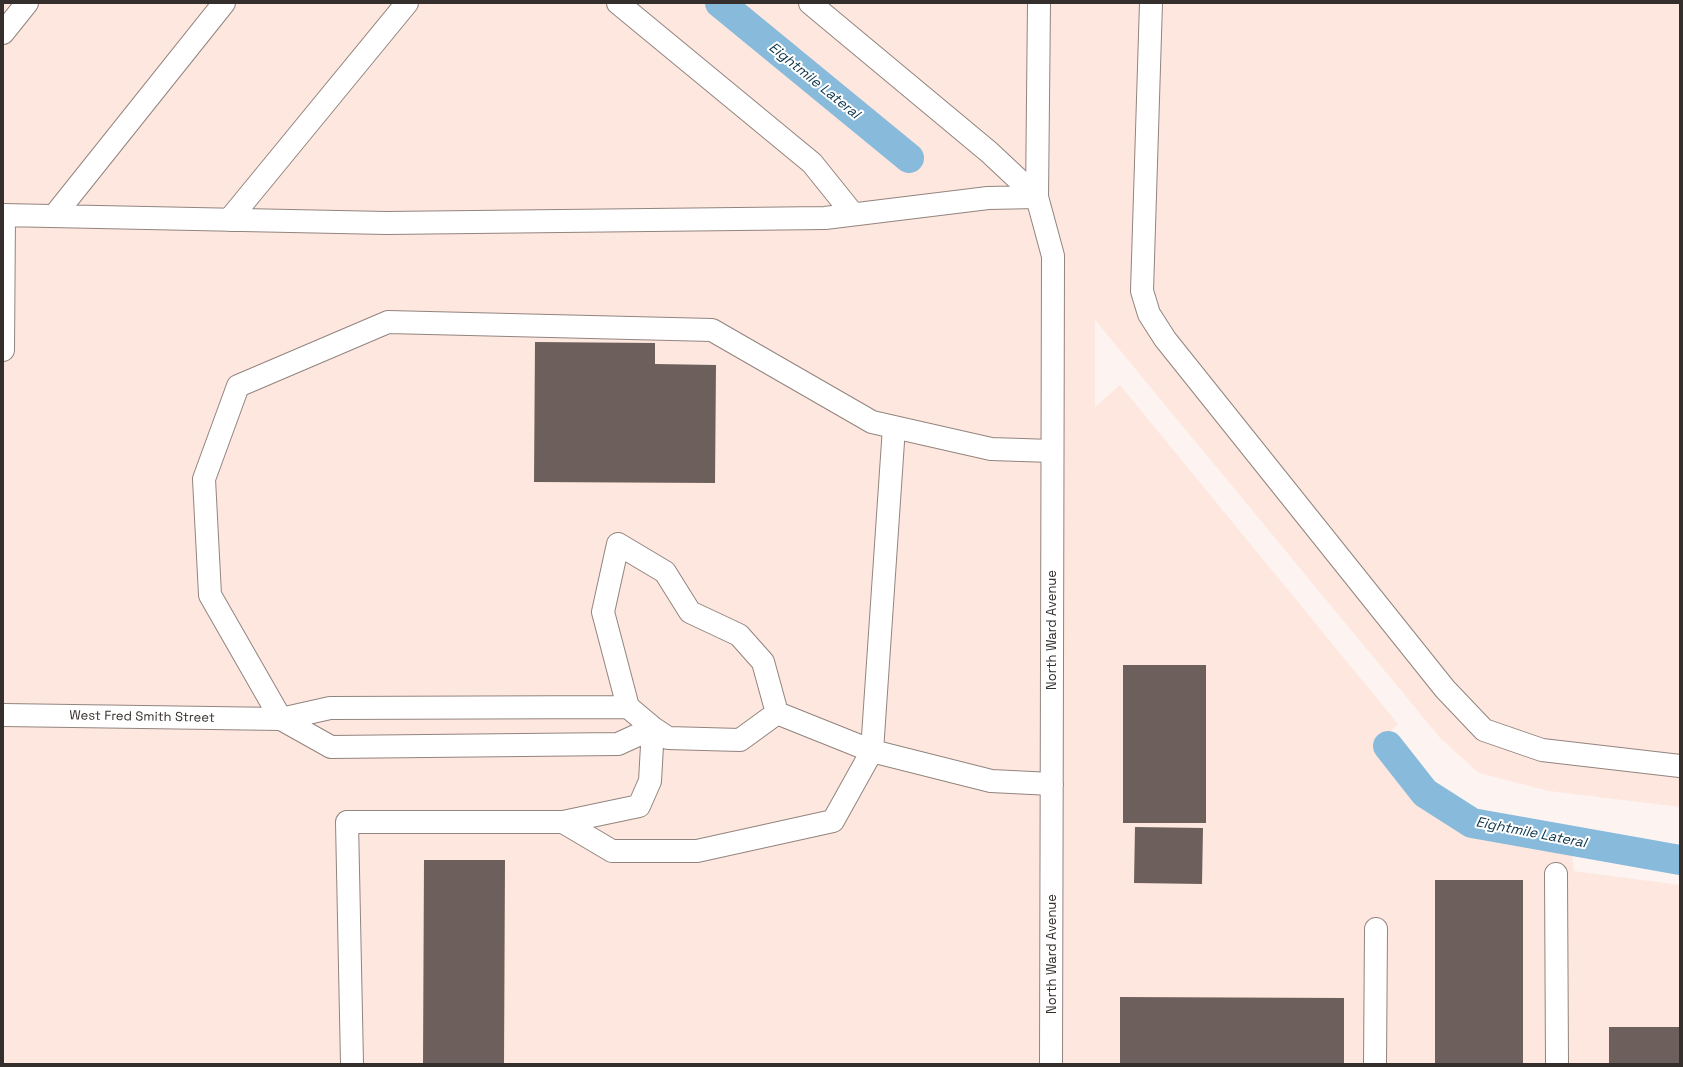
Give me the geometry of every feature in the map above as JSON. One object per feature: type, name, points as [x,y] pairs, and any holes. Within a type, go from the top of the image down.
[{"type":"street","points":[[3,32],[27,3]]},
{"type":"street","points":[[54,216],[224,3]]},
{"type":"street","points":[[229,220],[407,3]]},
{"type":"street","points":[[618,3],[812,163],[853,214]]},
{"type":"street","points":[[810,3],[989,152],[1037,197]]},
{"type":"street","name":"North Ward Avenue","points":[[1039,3],[1037,197],[1053,256],[1051,1064]]},
{"type":"street","points":[[1151,3],[1142,292],[1149,314],[1165,339],[1445,688],[1484,730],[1542,750],[1680,766]]},
{"type":"street","points":[[3,350],[4,215],[386,223],[825,218],[988,198],[1037,197]]},
{"type":"street","points":[[653,728],[618,744],[331,747],[281,719],[210,595],[204,479],[238,386],[388,322],[712,330],[872,422],[991,449],[1052,451]]},
{"type":"street","points":[[563,822],[612,851],[697,851],[833,821],[872,751],[894,427]]},
{"type":"street","points":[[618,544],[665,572],[690,612],[738,635],[763,662],[777,713],[740,740],[668,738],[653,728],[628,706],[603,612],[618,544]]},
{"type":"street","points":[[281,719],[330,708],[628,706]]},
{"type":"street","points":[[777,713],[872,751],[991,781],[1052,784]]},
{"type":"street","name":"West Fred Smith Street","points":[[3,715],[281,719]]},
{"type":"street","points":[[352,1064],[347,822],[563,822],[639,806],[650,781],[653,728]]},
{"type":"street","points":[[1556,874],[1557,1064]]},
{"type":"street","points":[[1375,1064],[1376,929]]},
{"type":"shaded area","points":[[3,3],[1680,3],[1680,807],[1549,791],[1479,773],[1441,739],[1095,320],[1095,407],[1120,385],[1398,724],[1384,737],[1382,753],[1442,818],[1572,855],[1574,871],[1680,885],[1680,1064],[3,1064]]},
{"type":"building","points":[[535,342],[655,343],[655,364],[716,365],[715,483],[534,482]]},
{"type":"building","points":[[1123,665],[1206,665],[1206,823],[1123,823]]},
{"type":"building","points":[[1135,827],[1203,828],[1202,884],[1134,883]]},
{"type":"building","points":[[424,860],[505,860],[504,1064],[423,1064]]},
{"type":"building","points":[[1435,880],[1523,880],[1523,1064],[1435,1064]]},
{"type":"building","points":[[1120,997],[1344,998],[1344,1064],[1120,1064]]},
{"type":"building","points":[[1609,1027],[1680,1027],[1680,1064],[1609,1064]]},
{"type":"waterway","name":"Eightmile Lateral","points":[[720,3],[909,158]]},
{"type":"waterway","name":"Eightmile Lateral","points":[[1388,746],[1425,793],[1472,823],[1680,860]]}]
